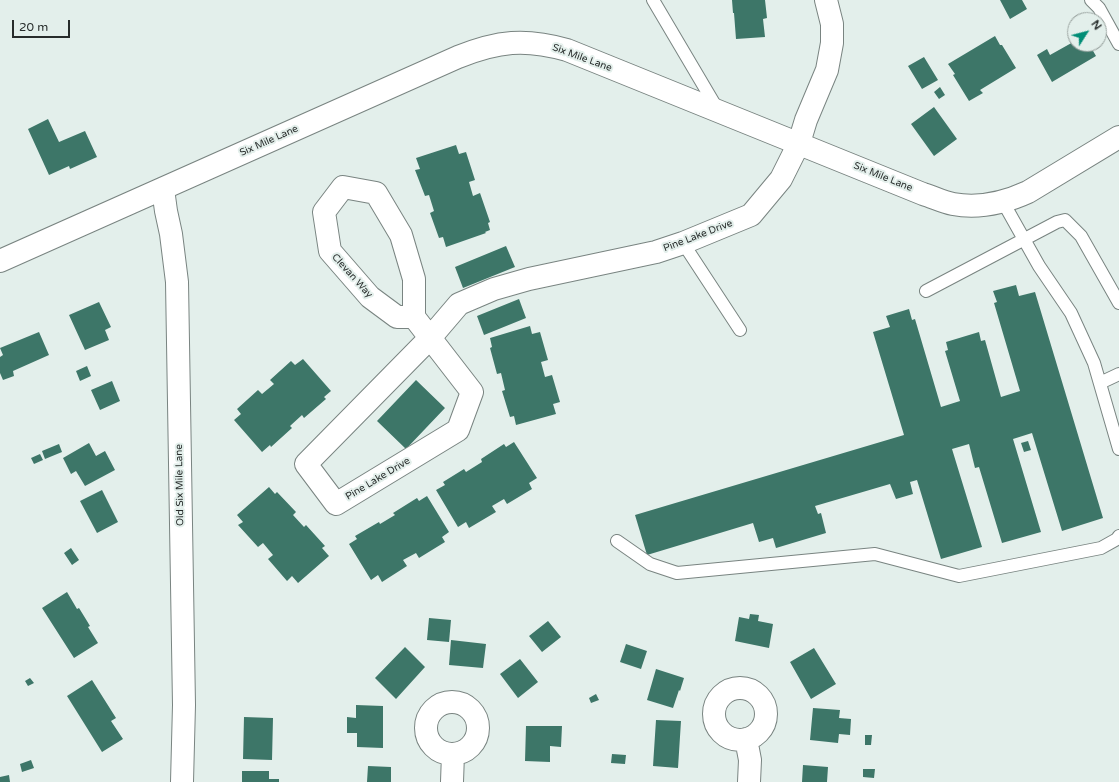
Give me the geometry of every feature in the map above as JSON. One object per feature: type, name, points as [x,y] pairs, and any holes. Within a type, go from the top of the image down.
[{"type":"street","name":"Pine Lake Drive","points":[[430,338],[472,392],[458,430],[336,504],[306,464],[430,338],[459,304],[494,289],[529,279],[656,252],[683,243],[752,215],[781,179],[799,143],[806,120],[827,70],[832,42],[832,24],[826,0]]},
{"type":"street","name":"Six Mile Lane","points":[[0,261],[479,48],[510,43],[525,42],[567,50],[951,204],[981,206],[1013,199],[1028,192],[1119,137]]},
{"type":"street","name":"Clevan Way","points":[[343,187],[376,193],[401,235],[414,279],[414,317],[397,317],[370,297],[330,252],[324,212],[343,187]]},
{"type":"street","name":"Old Six Mile Lane","points":[[163,189],[171,234],[177,282],[184,705],[182,782]]},
{"type":"street","points":[[414,317],[430,338]]},
{"type":"street","points":[[746,739],[750,760],[749,782]]},
{"type":"street","points":[[452,782],[453,754]]},
{"type":"lane","points":[[653,0],[718,111]]},
{"type":"lane","points":[[1091,0],[1099,8],[1119,44]]},
{"type":"lane","points":[[1003,202],[1039,266],[1071,313],[1094,363],[1119,449]]},
{"type":"lane","points":[[926,291],[1024,239],[1065,220],[1082,236],[1119,303]]},
{"type":"lane","points":[[683,243],[740,330]]},
{"type":"lane","points":[[1100,383],[1119,374]]},
{"type":"lane","points":[[617,541],[650,564],[677,574],[875,554],[959,576],[1101,548],[1119,536]]},
{"type":"building","points":[[732,0],[765,0],[767,18],[763,19],[765,37],[736,39]]},
{"type":"building","points":[[1000,0],[1022,0],[1027,9],[1010,19]]},
{"type":"building","points":[[995,36],[1016,68],[980,90],[983,93],[969,101],[948,64]]},
{"type":"building","points":[[1067,45],[1067,52],[1094,52],[1096,56],[1052,82],[1037,55],[1047,49],[1050,55]]},
{"type":"building","points":[[924,57],[938,80],[922,89],[908,66]]},
{"type":"building","points":[[940,87],[945,95],[939,99],[934,92]]},
{"type":"building","points":[[934,107],[957,139],[934,156],[911,124]]},
{"type":"building","points":[[48,119],[59,142],[85,131],[97,157],[70,169],[69,166],[49,175],[28,129]]},
{"type":"building","points":[[456,145],[459,154],[466,152],[475,180],[469,182],[473,196],[480,193],[490,222],[488,223],[490,230],[485,232],[486,233],[446,247],[443,237],[439,238],[430,213],[434,211],[429,195],[425,196],[415,170],[420,169],[416,158]]},
{"type":"building","points":[[506,246],[515,267],[463,288],[455,267]]},
{"type":"building","points":[[1016,285],[1019,296],[1035,292],[1103,518],[1062,531],[1032,433],[1013,439],[1041,532],[1002,543],[979,467],[975,468],[969,444],[952,449],[982,547],[941,559],[917,480],[910,482],[913,494],[896,499],[890,484],[815,506],[818,514],[821,513],[826,533],[776,548],[773,538],[759,542],[753,523],[647,555],[635,515],[904,435],[873,332],[890,327],[886,316],[909,309],[912,320],[915,319],[941,407],[960,401],[945,351],[948,350],[946,342],[979,332],[981,341],[985,340],[1001,397],[1020,391],[994,303],[997,302],[993,291]]},
{"type":"building","points":[[519,299],[526,318],[484,335],[477,316]]},
{"type":"building","points":[[99,302],[111,327],[105,330],[109,340],[85,350],[69,315]]},
{"type":"building","points":[[530,326],[532,334],[540,332],[548,360],[541,362],[545,377],[552,375],[560,402],[553,404],[556,414],[516,425],[514,416],[510,417],[502,391],[505,390],[501,373],[497,374],[490,348],[492,347],[490,338]]},
{"type":"building","points":[[39,332],[49,355],[13,371],[14,376],[3,380],[0,373],[0,357],[3,355],[0,348]]},
{"type":"building","points":[[303,359],[331,391],[324,397],[326,399],[304,418],[302,415],[290,426],[292,428],[271,447],[270,445],[262,452],[234,420],[241,414],[237,409],[258,390],[262,394],[274,384],[270,380],[291,361],[295,365]]},
{"type":"building","points":[[87,366],[91,376],[80,381],[76,371]]},
{"type":"building","points":[[416,380],[445,408],[406,449],[377,421]]},
{"type":"building","points":[[112,381],[120,401],[100,410],[91,390]]},
{"type":"building","points":[[1028,441],[1031,450],[1024,452],[1021,443]]},
{"type":"building","points":[[514,442],[537,478],[529,483],[532,489],[507,504],[504,499],[492,506],[496,512],[469,528],[466,522],[458,527],[436,490],[445,485],[443,482],[464,469],[466,472],[482,462],[481,459],[504,444],[506,447]]},
{"type":"building","points":[[89,443],[96,456],[105,451],[115,470],[85,486],[76,471],[71,474],[63,458]]},
{"type":"building","points":[[59,444],[62,452],[45,459],[42,451]]},
{"type":"building","points":[[40,454],[43,460],[34,464],[31,458]]},
{"type":"building","points":[[269,487],[275,494],[277,492],[296,512],[293,515],[304,527],[306,525],[325,546],[322,548],[329,556],[298,583],[292,576],[287,581],[268,559],[273,555],[263,543],[258,547],[238,525],[243,522],[237,515]]},
{"type":"building","points":[[102,490],[118,522],[97,533],[80,501]]},
{"type":"building","points":[[427,496],[449,532],[442,537],[445,542],[419,558],[416,553],[403,560],[407,566],[382,582],[378,575],[371,580],[349,544],[357,539],[355,536],[379,522],[380,524],[395,515],[393,513],[417,498],[419,501]]},
{"type":"building","points":[[71,548],[79,560],[72,565],[64,553]]},
{"type":"building","points":[[67,592],[77,609],[79,608],[87,621],[90,626],[88,627],[98,643],[74,658],[42,608]]},
{"type":"building","points":[[750,614],[759,615],[758,621],[773,624],[769,648],[735,641],[739,617],[749,619]]},
{"type":"building","points":[[429,618],[451,620],[449,642],[427,640]]},
{"type":"building","points":[[548,621],[561,637],[542,652],[529,636]]},
{"type":"building","points":[[451,640],[486,644],[483,668],[449,665]]},
{"type":"building","points":[[626,644],[647,651],[641,669],[620,662]]},
{"type":"building","points":[[405,647],[425,667],[396,699],[375,678]]},
{"type":"building","points":[[814,648],[836,684],[811,699],[790,662]]},
{"type":"building","points":[[520,659],[538,682],[518,698],[500,674]]},
{"type":"building","points":[[656,669],[684,678],[673,708],[647,700]]},
{"type":"building","points":[[30,678],[34,683],[28,686],[25,681]]},
{"type":"building","points":[[92,680],[116,718],[111,721],[123,739],[102,752],[67,696]]},
{"type":"building","points":[[596,694],[599,700],[591,703],[589,698]]},
{"type":"building","points":[[356,705],[383,706],[383,748],[357,747],[357,733],[347,733],[347,717],[356,718]]},
{"type":"building","points":[[813,708],[840,710],[839,718],[851,719],[850,735],[839,734],[838,743],[810,740]]},
{"type":"building","points":[[244,717],[273,718],[272,760],[243,759]]},
{"type":"building","points":[[656,720],[681,721],[678,768],[653,766]]},
{"type":"building","points":[[526,726],[562,726],[561,747],[550,746],[550,762],[525,761]]},
{"type":"building","points":[[865,735],[872,735],[871,745],[865,745]]},
{"type":"building","points":[[612,754],[626,755],[625,764],[611,763]]},
{"type":"building","points":[[31,760],[34,768],[22,772],[20,764]]},
{"type":"building","points":[[803,765],[828,767],[827,782],[802,782]]},
{"type":"building","points":[[368,766],[391,767],[391,782],[367,782]]},
{"type":"building","points":[[863,769],[875,769],[874,778],[863,777]]},
{"type":"building","points":[[242,771],[269,771],[269,779],[279,779],[279,782],[242,782]]},
{"type":"building","points":[[9,775],[10,782],[0,782],[0,777]]}]
